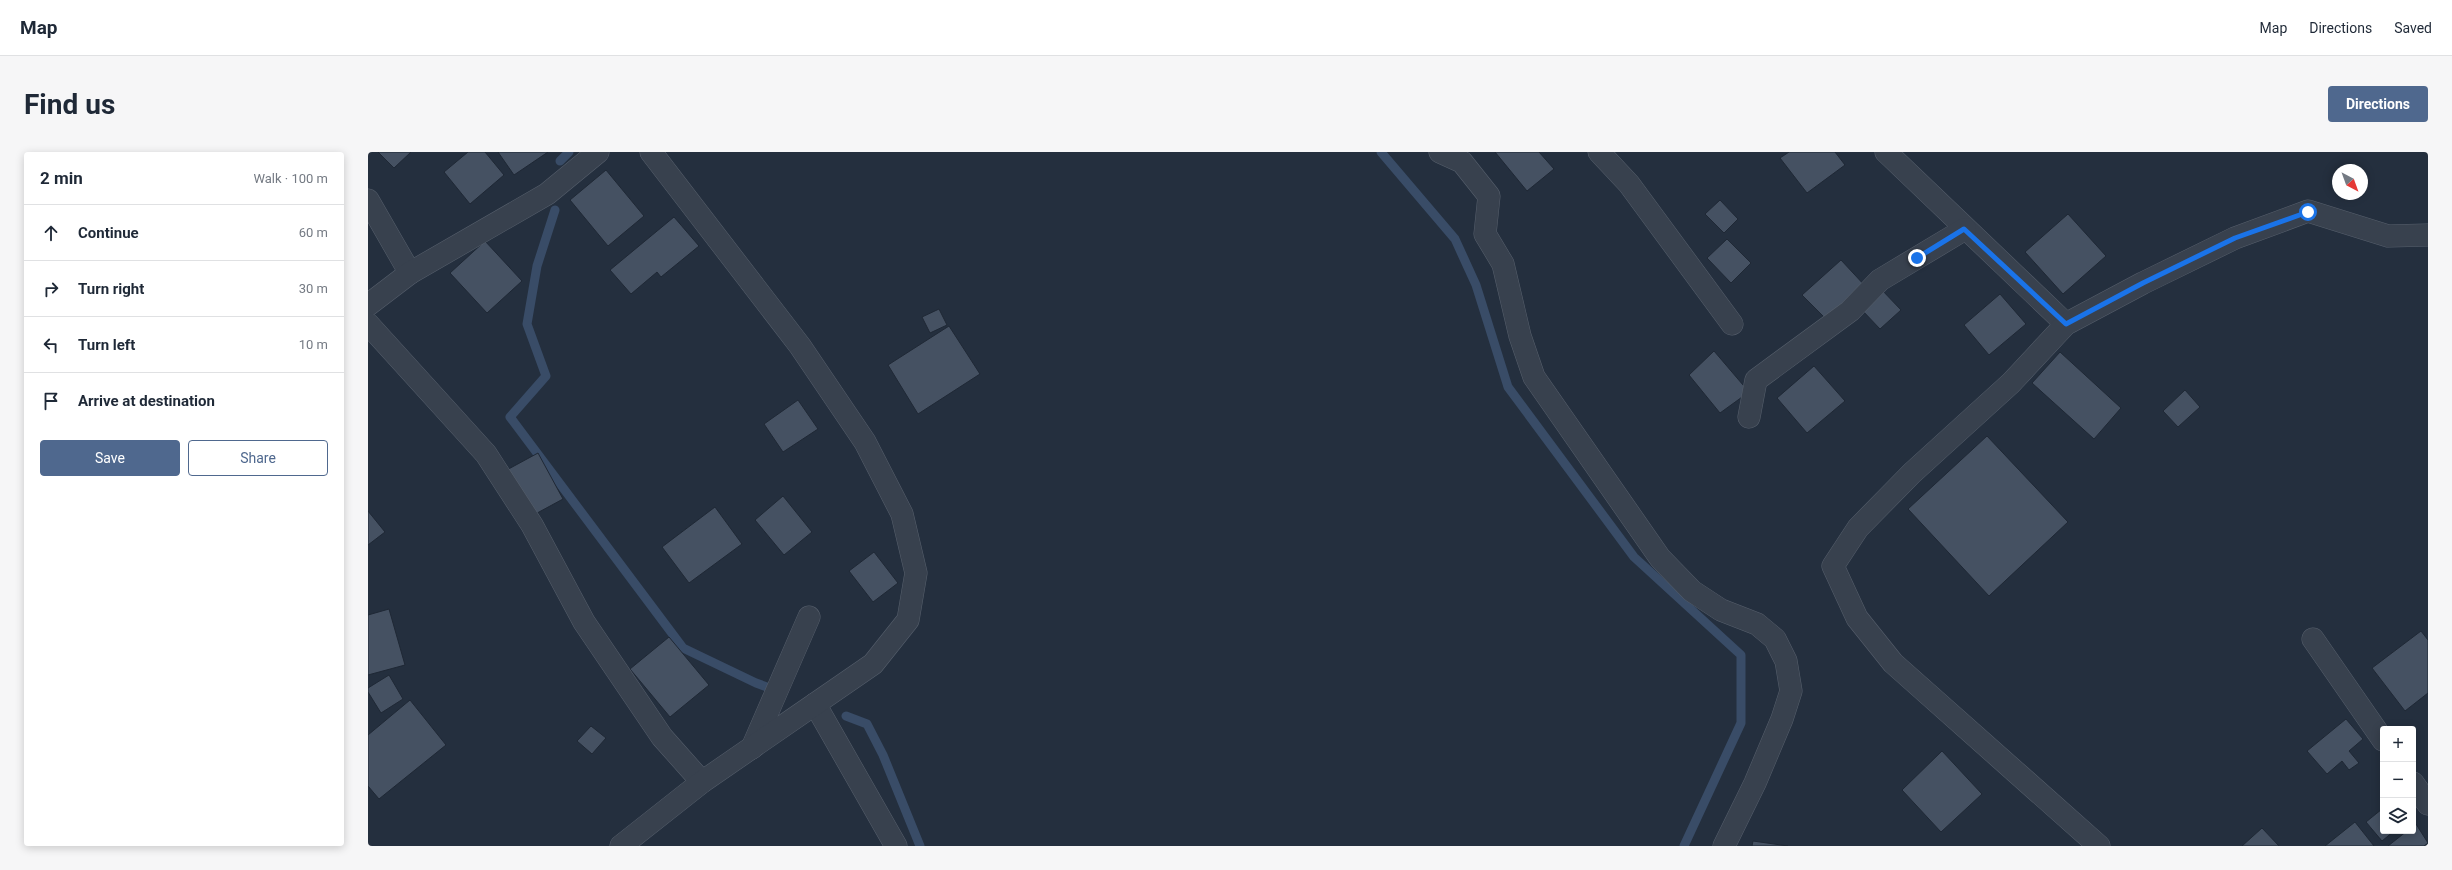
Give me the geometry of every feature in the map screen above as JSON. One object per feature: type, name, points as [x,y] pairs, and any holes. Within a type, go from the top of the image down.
[{"type":"street","points":[[368,305],[410,273],[547,194],[598,152]]},
{"type":"street","points":[[621,846],[702,782],[873,664],[908,620],[916,573],[902,514],[865,442],[800,346],[651,152]]},
{"type":"street","points":[[1440,152],[1462,162],[1489,196],[1485,234],[1503,264],[1520,336],[1534,377],[1553,405],[1660,558],[1692,591],[1721,610],[1757,624],[1775,639],[1786,661],[1791,691],[1782,719],[1755,783],[1724,846]]},
{"type":"street","points":[[1599,152],[1629,184],[1732,324]]},
{"type":"street","points":[[1886,152],[1964,229],[2066,324]]},
{"type":"street","points":[[368,200],[410,273]]},
{"type":"street","points":[[2099,846],[1893,663],[1857,618],[1833,566],[1858,528],[1912,473],[2011,383],[2066,324],[2143,283],[2235,238],[2308,212],[2388,236],[2428,235]]},
{"type":"street","points":[[1748,417],[1756,380],[1850,311],[1880,280],[1964,229]]},
{"type":"street","points":[[368,324],[486,454],[532,525],[584,622],[662,737],[702,782]]},
{"type":"street","points":[[752,748],[809,617]]},
{"type":"street","points":[[2312,639],[2380,736]]},
{"type":"street","points":[[815,704],[896,846]]},
{"type":"street","points":[[2416,787],[2428,804]]},
{"type":"building","points":[[378,152],[411,152],[394,168]]},
{"type":"building","points":[[468,152],[485,152],[504,175],[470,204],[444,172]]},
{"type":"building","points":[[498,152],[548,152],[514,175]]},
{"type":"building","points":[[1495,152],[1539,152],[1554,169],[1527,191]]},
{"type":"building","points":[[1789,152],[1835,152],[1845,165],[1807,193],[1780,158]]},
{"type":"building","points":[[606,170],[644,216],[608,246],[570,200]]},
{"type":"building","points":[[1720,200],[1738,219],[1724,233],[1705,214]]},
{"type":"building","points":[[2068,214],[2106,256],[2063,294],[2025,252]]},
{"type":"building","points":[[674,217],[699,246],[661,277],[657,272],[631,294],[610,270]]},
{"type":"building","points":[[1727,239],[1751,263],[1731,283],[1707,258]]},
{"type":"building","points":[[485,241],[522,281],[487,313],[450,273]]},
{"type":"building","points":[[1841,260],[1867,288],[1829,322],[1802,295]]},
{"type":"building","points":[[1881,289],[1901,310],[1880,329],[1861,309]]},
{"type":"building","points":[[2000,294],[2026,324],[1989,355],[1964,325]]},
{"type":"building","points":[[939,309],[947,325],[930,333],[922,317]]},
{"type":"building","points":[[949,326],[980,374],[918,414],[888,365]]},
{"type":"building","points":[[1714,351],[1749,392],[1720,413],[1689,375]]},
{"type":"building","points":[[2060,352],[2121,408],[2094,439],[2032,383]]},
{"type":"building","points":[[1814,366],[1845,401],[1807,433],[1777,398]]},
{"type":"building","points":[[2185,390],[2200,407],[2178,427],[2163,411]]},
{"type":"building","points":[[798,400],[818,429],[783,452],[764,424]]},
{"type":"building","points":[[1987,436],[2068,522],[1989,596],[1908,509]]},
{"type":"building","points":[[538,453],[563,499],[528,518],[503,472]]},
{"type":"building","points":[[783,496],[812,532],[784,555],[755,520]]},
{"type":"building","points":[[715,507],[742,544],[689,583],[662,547]]},
{"type":"building","points":[[368,511],[385,532],[368,545]]},
{"type":"building","points":[[874,552],[898,583],[873,602],[849,571]]},
{"type":"building","points":[[389,609],[405,665],[368,675],[368,615]]},
{"type":"building","points":[[2421,631],[2428,640],[2428,693],[2405,711],[2372,668]]},
{"type":"building","points":[[669,637],[709,685],[670,717],[630,669]]},
{"type":"building","points":[[389,675],[403,699],[381,713],[368,692],[368,688]]},
{"type":"building","points":[[410,700],[446,745],[379,799],[368,786],[368,735]]},
{"type":"building","points":[[2346,719],[2363,739],[2349,751],[2359,763],[2349,770],[2342,761],[2327,774],[2307,751]]},
{"type":"building","points":[[591,726],[606,738],[592,754],[577,741]]},
{"type":"building","points":[[1942,751],[1982,794],[1941,832],[1902,790]]},
{"type":"building","points":[[2380,811],[2380,834],[2390,834],[2382,841],[2366,822]]},
{"type":"building","points":[[2355,822],[2374,846],[2325,846]]},
{"type":"building","points":[[2416,824],[2428,843],[2424,846],[2388,846],[2403,834],[2416,834]]},
{"type":"building","points":[[2262,828],[2279,846],[2242,846]]},
{"type":"building","points":[[1753,841],[1788,846],[1752,846]]},
{"type":"waterway","points":[[560,161],[569,152]]},
{"type":"waterway","points":[[1381,152],[1455,239],[1476,285],[1508,387],[1634,557],[1741,655],[1741,723],[1684,846]]},
{"type":"waterway","points":[[555,210],[537,266],[527,324],[546,376],[510,417],[683,648],[756,683],[778,691]]},
{"type":"waterway","points":[[846,716],[867,724],[883,755],[920,846]]},
{"type":"route","points":[[1917,258],[1964,229],[2066,324],[2143,283],[2235,238],[2308,212]]}]
